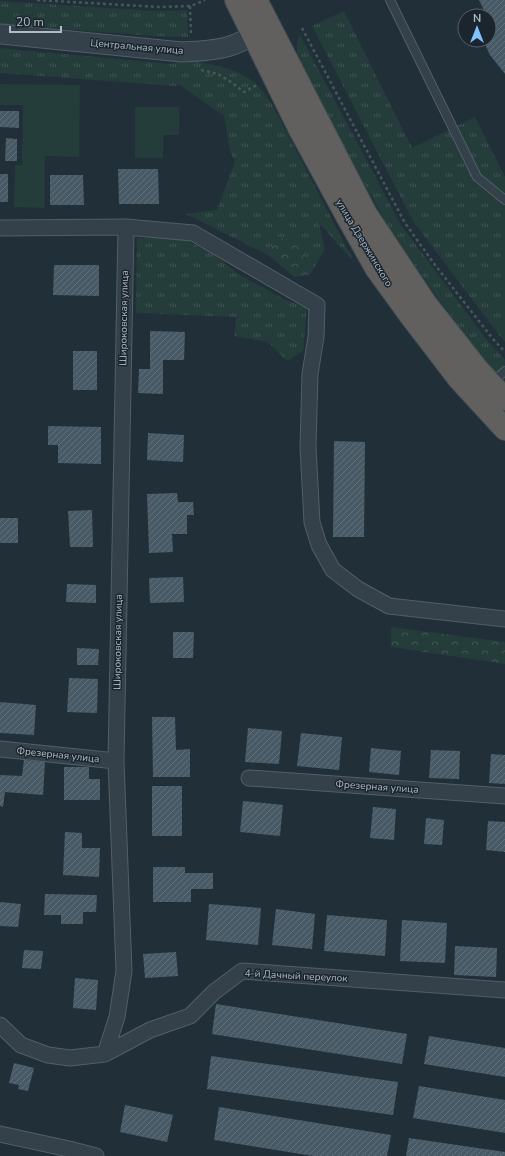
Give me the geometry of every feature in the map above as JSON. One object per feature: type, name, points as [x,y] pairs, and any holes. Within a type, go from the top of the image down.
[{"type":"highway","points":[[236,0],[262,31]]},
{"type":"highway","points":[[256,0],[262,31]]},
{"type":"highway","name":"улица Дзержинского","points":[[262,31],[366,214],[426,304],[478,370],[500,384]]},
{"type":"highway","name":"улица Дзержинского","points":[[262,31],[299,128],[376,268],[459,379],[505,429]]},
{"type":"street","name":"Центральная улица","points":[[0,34],[45,40],[182,52],[208,51],[229,47],[262,31]]},
{"type":"street","points":[[0,228],[126,227],[193,233],[317,305],[316,338],[310,374],[308,440],[312,522],[318,545],[334,570],[358,589],[389,606],[505,619]]},
{"type":"street","name":"Широковская улица","points":[[105,1054],[117,1016],[124,971],[116,761],[126,227]]},
{"type":"street","name":"Фрезерная улица","points":[[0,749],[116,761]]},
{"type":"street","name":"Фрезерная улица","points":[[249,778],[505,796]]},
{"type":"street","name":"4-й Дачный переулок","points":[[0,1025],[21,1045],[48,1055],[70,1058],[105,1054],[150,1030],[190,1016],[214,992],[242,972],[505,990]]},
{"type":"street","points":[[0,1134],[96,1156]]},
{"type":"lane","points":[[390,0],[477,177],[505,200]]},
{"type":"path","points":[[37,0],[158,7],[190,6],[204,0]]},
{"type":"path","points":[[190,6],[191,39]]},
{"type":"path","points":[[302,28],[405,223],[435,265],[505,352]]},
{"type":"path","points":[[198,70],[218,74],[244,92],[257,85]]},
{"type":"green space","points":[[0,1],[156,11],[187,10],[188,37],[153,36],[0,24]]},
{"type":"green space","points":[[344,11],[412,148],[475,117],[505,177],[505,342],[413,221],[312,26]]},
{"type":"green space","points":[[300,35],[401,225],[487,340],[505,360],[505,384],[468,339],[388,226],[332,126],[297,57],[297,42]]},
{"type":"green space","points":[[0,48],[172,64],[180,61],[191,61],[210,64],[245,76],[259,87],[272,104],[354,262],[319,223],[325,249],[310,275],[301,242],[276,237],[268,255],[186,214],[217,210],[235,162],[230,151],[224,116],[178,84],[176,86],[0,73]]},
{"type":"green space","points":[[0,84],[80,85],[79,157],[45,156],[45,208],[14,207],[15,165],[22,165],[23,105],[0,105]]},
{"type":"green space","points":[[135,107],[179,107],[179,135],[163,135],[163,158],[135,158]]},
{"type":"green space","points":[[276,237],[301,242],[310,275],[294,277],[268,255]]},
{"type":"green space","points":[[137,238],[182,238],[214,255],[240,275],[286,300],[307,308],[303,351],[287,361],[268,342],[234,336],[236,317],[136,313]]},
{"type":"green space","points":[[391,627],[505,642],[505,664],[391,647]]},
{"type":"building","points":[[479,0],[505,0],[505,74],[490,55],[487,48],[497,48],[497,8],[483,8]]},
{"type":"building","points":[[0,111],[19,111],[19,128],[0,127]]},
{"type":"building","points":[[6,138],[17,139],[17,161],[5,161]]},
{"type":"building","points":[[118,169],[158,169],[159,204],[119,204]]},
{"type":"building","points":[[0,174],[8,174],[8,202],[0,202]]},
{"type":"building","points":[[50,175],[83,175],[84,205],[50,205]]},
{"type":"building","points":[[54,265],[99,265],[99,296],[53,295]]},
{"type":"building","points":[[150,331],[185,332],[184,360],[163,360],[163,394],[138,393],[139,369],[150,369]]},
{"type":"building","points":[[73,351],[97,351],[97,390],[73,390]]},
{"type":"building","points":[[48,426],[101,427],[101,464],[58,463],[58,445],[48,445]]},
{"type":"building","points":[[148,433],[184,435],[183,462],[147,460]]},
{"type":"building","points":[[334,441],[365,442],[364,537],[333,537]]},
{"type":"building","points":[[177,493],[178,502],[193,502],[194,515],[187,515],[187,534],[172,534],[173,552],[149,553],[147,494]]},
{"type":"building","points":[[92,510],[93,547],[70,547],[68,511]]},
{"type":"building","points":[[0,518],[18,518],[18,543],[0,543]]},
{"type":"building","points":[[183,577],[184,602],[150,603],[149,578]]},
{"type":"building","points":[[67,584],[96,585],[96,603],[66,602]]},
{"type":"building","points":[[173,632],[194,632],[193,658],[173,658]]},
{"type":"building","points":[[77,648],[99,649],[98,665],[77,665]]},
{"type":"building","points":[[69,678],[98,679],[97,713],[67,712]]},
{"type":"building","points":[[0,702],[36,705],[34,735],[0,733]]},
{"type":"building","points":[[152,717],[175,717],[176,750],[190,749],[190,777],[153,777]]},
{"type":"building","points":[[248,728],[282,731],[279,764],[245,762]]},
{"type":"building","points":[[301,733],[342,737],[339,770],[297,766]]},
{"type":"building","points":[[371,748],[401,751],[399,775],[369,772]]},
{"type":"building","points":[[431,750],[460,751],[459,779],[429,778]]},
{"type":"building","points":[[491,754],[505,755],[505,784],[489,783]]},
{"type":"building","points":[[24,760],[45,762],[43,795],[5,792],[3,807],[0,806],[0,775],[22,776]]},
{"type":"building","points":[[64,767],[89,767],[89,779],[100,779],[100,800],[64,800]]},
{"type":"building","points":[[152,786],[182,786],[182,836],[152,836]]},
{"type":"building","points":[[243,801],[283,805],[280,836],[240,832]]},
{"type":"building","points":[[373,807],[396,809],[394,840],[370,838]]},
{"type":"building","points":[[426,818],[444,820],[442,845],[424,844]]},
{"type":"building","points":[[488,821],[505,822],[505,852],[486,850]]},
{"type":"building","points":[[65,832],[82,833],[82,848],[100,848],[99,877],[63,875]]},
{"type":"building","points":[[153,867],[185,867],[185,873],[213,873],[213,889],[191,889],[191,902],[153,902]]},
{"type":"building","points":[[45,894],[97,895],[96,912],[83,912],[83,924],[61,924],[61,915],[44,915]]},
{"type":"building","points":[[0,902],[21,904],[18,927],[0,926]]},
{"type":"building","points":[[209,904],[261,908],[258,945],[206,940]]},
{"type":"building","points":[[276,909],[315,914],[312,949],[272,945]]},
{"type":"building","points":[[327,915],[387,920],[385,956],[324,951]]},
{"type":"building","points":[[402,920],[447,923],[445,963],[400,961]]},
{"type":"building","points":[[455,946],[497,948],[496,977],[454,975]]},
{"type":"building","points":[[24,950],[43,951],[41,969],[22,968]]},
{"type":"building","points":[[176,952],[178,976],[145,978],[143,954]]},
{"type":"building","points":[[75,978],[98,980],[96,1010],[73,1008]]},
{"type":"building","points":[[216,1004],[407,1034],[402,1064],[212,1034]]},
{"type":"building","points":[[429,1036],[505,1048],[505,1077],[424,1064]]},
{"type":"building","points":[[211,1056],[398,1082],[393,1115],[207,1089]]},
{"type":"building","points":[[14,1063],[34,1068],[28,1091],[18,1089],[19,1085],[9,1083]]},
{"type":"building","points":[[419,1086],[505,1100],[505,1133],[413,1118]]},
{"type":"building","points":[[125,1105],[173,1115],[167,1142],[120,1132]]},
{"type":"building","points":[[219,1107],[391,1135],[387,1156],[313,1156],[214,1140]]},
{"type":"building","points":[[409,1138],[505,1152],[505,1156],[406,1156]]}]
